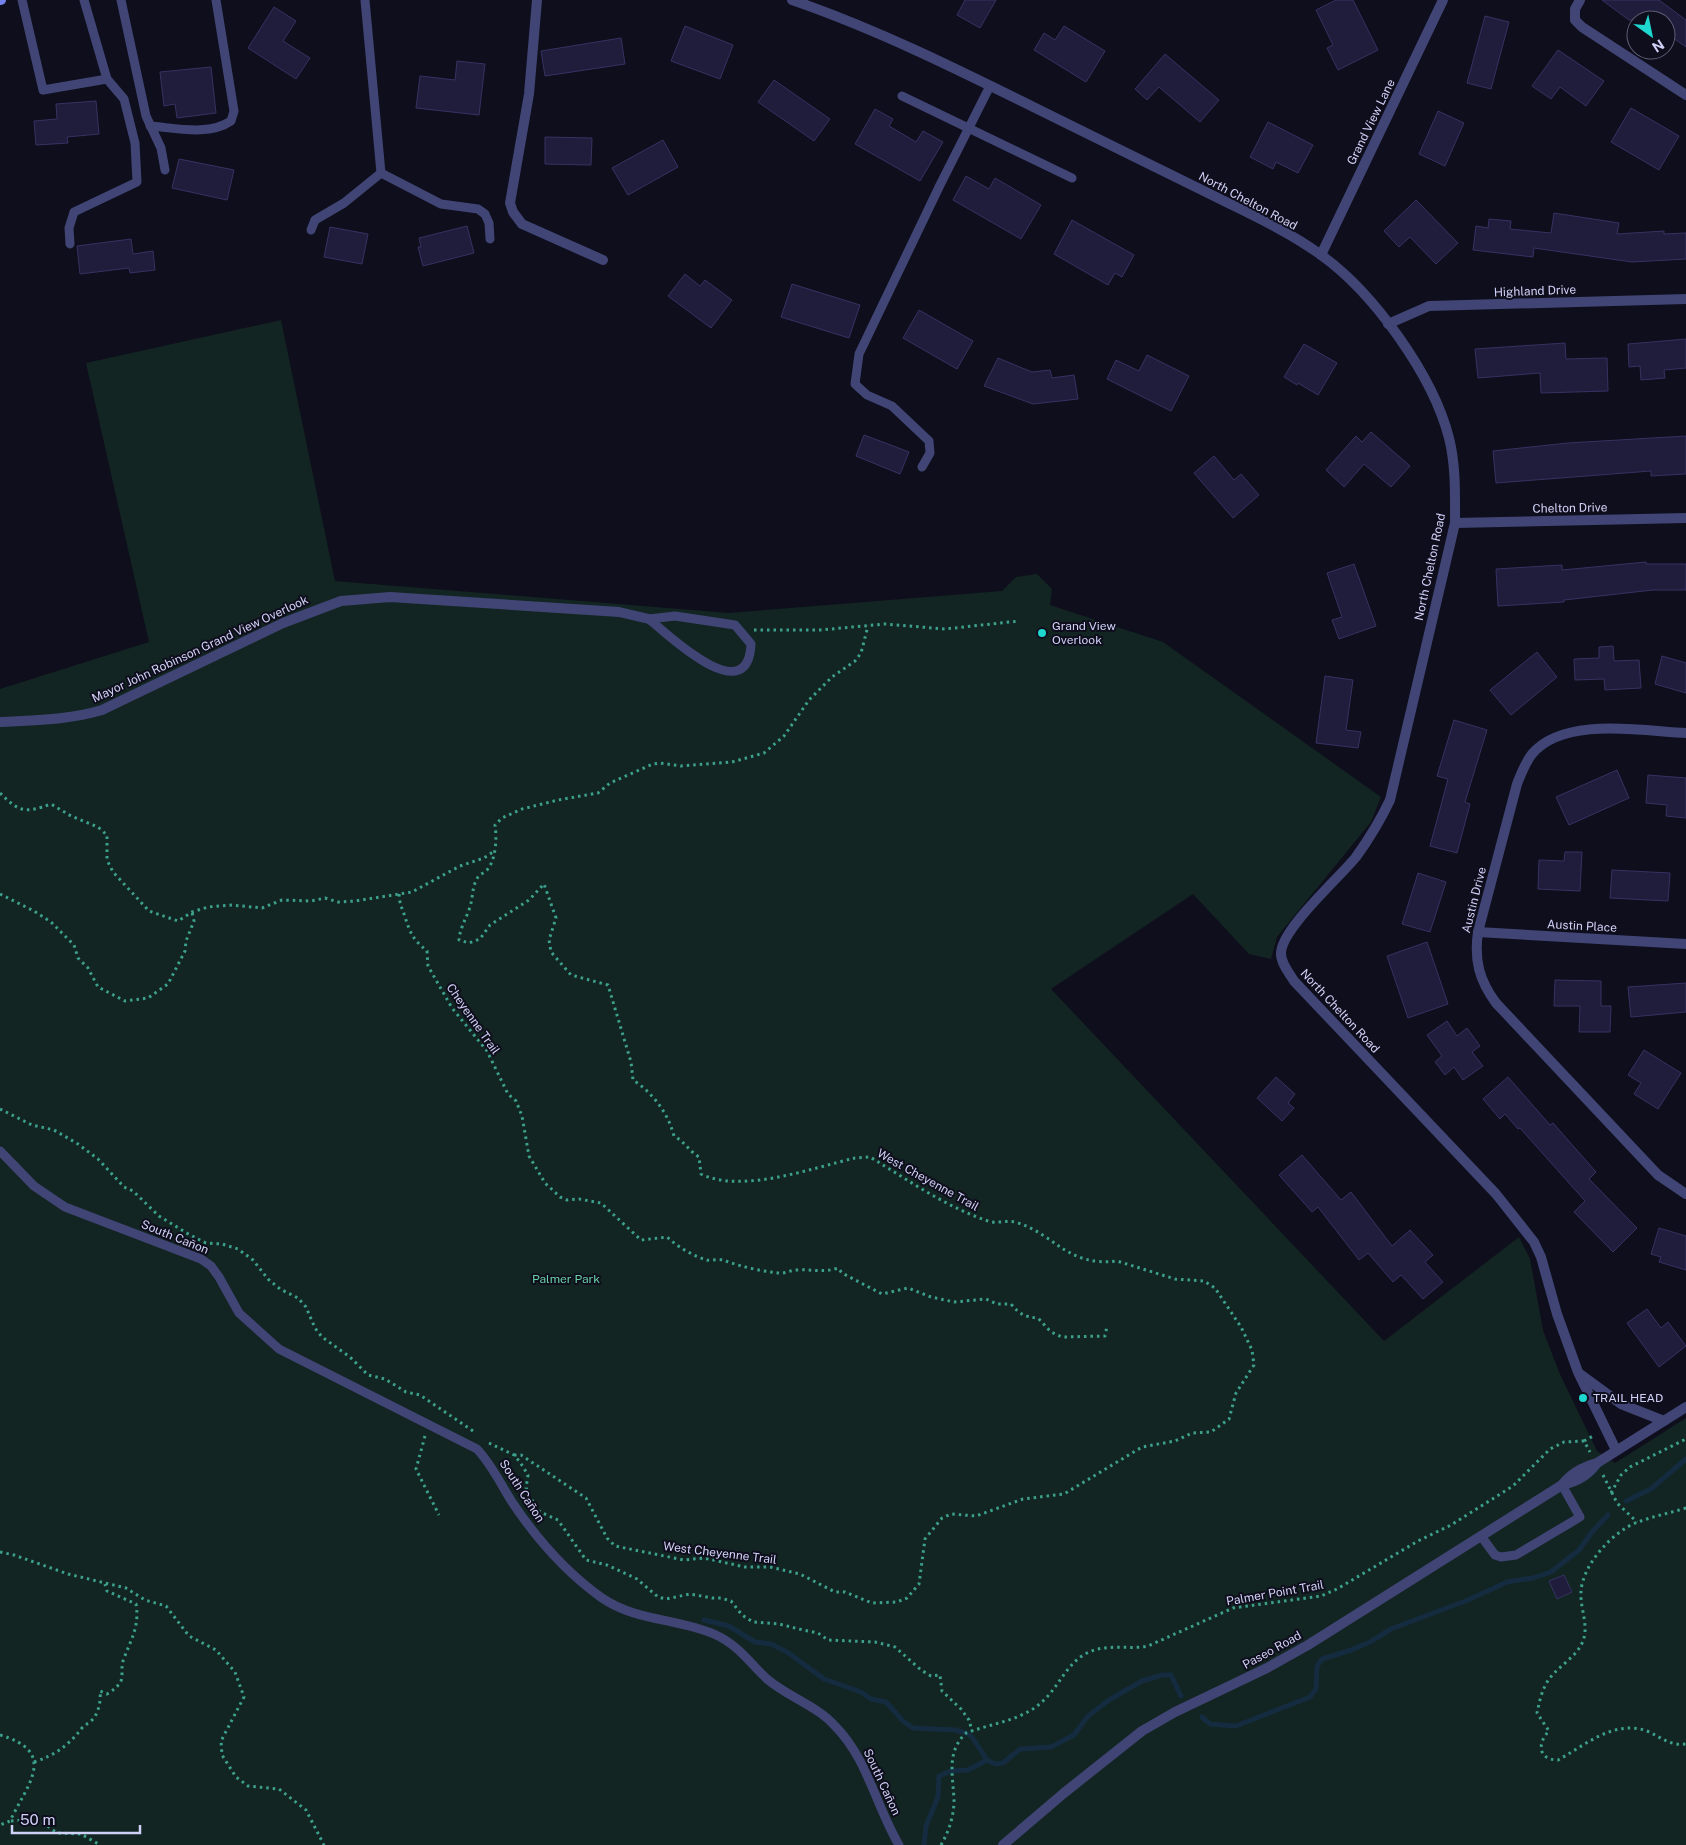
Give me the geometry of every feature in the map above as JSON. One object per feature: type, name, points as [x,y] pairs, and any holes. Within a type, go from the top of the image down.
[{"type":"street","points":[[537,0],[529,94],[510,203],[512,212],[522,224],[603,260]]},
{"type":"street","name":"North Chelton Road","points":[[792,0],[832,13],[990,86],[1271,224],[1321,255],[1366,296],[1414,362],[1443,418],[1448,437],[1456,482],[1455,523],[1390,800],[1380,822],[1354,859],[1293,926],[1284,940],[1281,954],[1284,966],[1294,981],[1496,1194],[1522,1226],[1541,1257],[1557,1314],[1578,1372],[1616,1450]]},
{"type":"street","name":"Grand View Lane","points":[[1321,255],[1443,0]]},
{"type":"street","points":[[1580,0],[1575,9],[1575,20],[1582,27],[1686,95]]},
{"type":"street","name":"Highland Drive","points":[[1388,324],[1429,306],[1686,299]]},
{"type":"street","name":"Chelton Drive","points":[[1455,523],[1686,518]]},
{"type":"street","name":"Mayor John Robinson Grand View Overlook","points":[[0,722],[52,720],[82,716],[102,710],[283,623],[341,601],[366,598],[406,598],[619,612],[649,618]]},
{"type":"street","name":"Austin Drive","points":[[1686,733],[1586,729],[1556,737],[1533,753],[1523,768],[1516,784],[1478,932],[1476,966],[1496,1003],[1658,1175],[1686,1194]]},
{"type":"street","name":"Austin Place","points":[[1478,932],[1686,944]]},
{"type":"street","points":[[1578,1372],[1621,1404],[1664,1421]]},
{"type":"street","name":"Paseo Road","points":[[1003,1845],[1064,1793],[1142,1732],[1175,1712],[1244,1680],[1308,1645],[1562,1485],[1573,1483],[1587,1475],[1597,1463],[1686,1407]]},
{"type":"lane","points":[[22,0],[43,90],[107,79]]},
{"type":"lane","points":[[70,244],[68,228],[74,212],[138,182],[135,143],[124,99],[107,79],[84,0]]},
{"type":"lane","points":[[121,0],[135,70],[150,126],[160,148],[165,170]]},
{"type":"lane","points":[[150,126],[193,130],[222,127],[231,121],[234,111],[216,0]]},
{"type":"lane","points":[[366,0],[381,173]]},
{"type":"lane","points":[[922,467],[930,453],[929,441],[892,406],[867,395],[855,384],[859,354],[990,86]]},
{"type":"lane","points":[[902,96],[1072,178]]},
{"type":"lane","points":[[311,230],[315,220],[350,199],[381,173]]},
{"type":"lane","points":[[381,173],[441,204],[478,209],[485,214],[489,223],[490,239]]},
{"type":"lane","points":[[675,616],[734,625],[744,633],[751,644],[751,655],[746,665],[737,671],[722,672],[684,648],[649,618],[675,616]]},
{"type":"lane","name":"South Cañon","points":[[0,1152],[34,1186],[65,1207],[201,1259],[211,1266],[239,1313],[279,1349],[477,1448],[495,1470],[530,1528],[558,1558],[602,1597],[619,1608],[637,1615],[688,1624],[731,1642],[773,1683],[823,1714],[836,1727],[862,1764],[899,1845]]},
{"type":"lane","points":[[1481,1536],[1495,1555],[1508,1557],[1516,1555],[1580,1516],[1562,1485]]},
{"type":"path","points":[[744,633],[757,629],[820,630],[886,624],[945,629],[1019,621]]},
{"type":"path","points":[[0,793],[19,809],[28,812],[51,804],[71,816],[98,827],[107,835],[107,860],[113,872],[149,911],[178,921],[192,912],[208,907],[232,904],[262,908],[282,900],[311,901],[325,898],[338,902],[399,894],[426,886],[460,866],[484,858],[494,852],[497,837],[495,825],[502,818],[516,812],[558,800],[598,793],[610,783],[653,764],[681,766],[732,762],[764,753],[784,736],[809,700],[832,677],[855,661],[861,653],[868,626]]},
{"type":"path","name":"West Cheyenne Trail","points":[[494,852],[492,862],[487,870],[478,876],[473,888],[470,906],[460,931],[459,940],[469,943],[480,939],[490,925],[528,900],[544,884],[556,918],[550,940],[551,952],[571,975],[608,985],[631,1062],[633,1080],[666,1112],[674,1136],[684,1142],[689,1151],[699,1158],[701,1174],[711,1179],[733,1181],[765,1179],[855,1158],[870,1157],[969,1214],[992,1222],[1015,1222],[1075,1257],[1107,1262],[1117,1261],[1175,1280],[1204,1281],[1215,1288],[1241,1327],[1252,1350],[1254,1365],[1236,1393],[1230,1419],[1211,1432],[1192,1434],[1175,1441],[1142,1447],[1064,1494],[1024,1499],[976,1516],[951,1514],[942,1518],[925,1539],[919,1584],[907,1598],[898,1602],[872,1603],[845,1592],[835,1592],[800,1574],[770,1567],[745,1568],[704,1558],[684,1560],[615,1546],[607,1538],[586,1498],[521,1455],[514,1455],[527,1473],[526,1488],[534,1506],[540,1512],[558,1520],[586,1560],[607,1565],[637,1579],[655,1596],[663,1599],[690,1594],[720,1598],[731,1601],[742,1615],[756,1623],[779,1624],[818,1633],[831,1641],[874,1642],[895,1647],[921,1670],[931,1676],[940,1675],[942,1691],[962,1709],[969,1720],[972,1731]]},
{"type":"path","points":[[0,894],[34,910],[51,922],[74,945],[78,958],[88,968],[98,987],[125,1001],[148,998],[168,984],[185,952],[186,941],[194,921],[192,912]]},
{"type":"path","name":"Cheyenne Trail","points":[[399,894],[400,908],[405,916],[407,928],[415,941],[427,951],[428,966],[452,1008],[487,1051],[508,1094],[516,1101],[522,1116],[530,1156],[545,1183],[560,1197],[567,1200],[579,1199],[601,1203],[641,1240],[668,1237],[678,1247],[709,1260],[726,1260],[733,1265],[779,1274],[796,1270],[806,1272],[814,1269],[826,1272],[838,1268],[842,1273],[882,1294],[908,1288],[930,1297],[949,1301],[978,1301],[986,1299],[997,1304],[1011,1304],[1017,1312],[1027,1317],[1038,1318],[1051,1332],[1062,1337],[1105,1336],[1107,1326]]},
{"type":"path","points":[[0,1109],[32,1125],[54,1130],[78,1144],[98,1159],[124,1187],[134,1191],[159,1216],[190,1235],[206,1244],[222,1244],[238,1249],[253,1260],[268,1279],[298,1298],[306,1307],[315,1328],[322,1337],[350,1356],[368,1375],[385,1379],[406,1392],[420,1395],[434,1404]]},
{"type":"path","points":[[1637,1522],[1624,1511],[1611,1493],[1621,1475],[1630,1467],[1686,1439]]},
{"type":"path","name":"Palmer Point Trail","points":[[972,1731],[1010,1720],[1030,1711],[1044,1700],[1066,1670],[1088,1653],[1111,1647],[1136,1649],[1148,1646],[1233,1608],[1321,1596],[1337,1589],[1458,1520],[1513,1486],[1538,1459],[1564,1442],[1584,1441],[1597,1463]]},
{"type":"path","points":[[418,1457],[416,1465],[419,1479],[439,1515]]},
{"type":"path","points":[[1686,1508],[1637,1522],[1613,1539],[1596,1555],[1586,1569],[1581,1589],[1580,1605],[1586,1632],[1576,1652],[1546,1683],[1537,1713],[1549,1731],[1542,1738],[1540,1745],[1544,1756],[1550,1760],[1558,1760],[1599,1735],[1632,1729],[1647,1731],[1659,1739],[1676,1745],[1686,1744]]},
{"type":"path","points":[[0,1552],[105,1584],[126,1588],[145,1600],[166,1606],[188,1636],[216,1650],[235,1672],[244,1697],[221,1741],[222,1755],[236,1777],[248,1786],[279,1789],[306,1810],[324,1845]]},
{"type":"path","points":[[34,1762],[49,1756],[74,1740],[83,1726],[93,1720],[101,1699],[100,1691],[107,1694],[116,1688],[121,1680],[123,1662],[137,1627],[138,1613],[136,1604],[107,1591],[105,1584]]},
{"type":"path","points":[[941,1845],[952,1818],[952,1758],[960,1738],[972,1731]]},
{"type":"path","points":[[0,1735],[24,1745],[30,1751],[36,1769],[31,1784],[23,1794],[10,1821]]},
{"type":"path","points":[[0,1825],[10,1821],[38,1820],[57,1833],[81,1834],[100,1845]]},
{"type":"green space","name":"Palmer Park","points":[[281,320],[335,581],[729,613],[1002,591],[1016,577],[1037,574],[1052,589],[1050,605],[1163,642],[1381,797],[1371,822],[1277,937],[1271,959],[1249,954],[1193,894],[1051,989],[1384,1341],[1519,1237],[1530,1259],[1543,1330],[1559,1372],[1597,1451],[1615,1463],[1686,1418],[1686,1845],[0,1845],[0,689],[149,642],[86,363]]},
{"type":"building","points":[[965,0],[996,0],[980,28],[957,15]]},
{"type":"building","points":[[1336,0],[1353,0],[1378,50],[1338,70],[1327,48],[1333,45],[1316,10]]},
{"type":"building","points":[[1602,0],[1659,0],[1672,10],[1626,10],[1626,18]]},
{"type":"building","points":[[274,7],[296,21],[283,41],[310,58],[296,79],[248,48]]},
{"type":"building","points":[[1676,13],[1686,20],[1686,47],[1676,40]]},
{"type":"building","points":[[1485,16],[1509,22],[1491,89],[1467,83]]},
{"type":"building","points":[[685,26],[733,45],[720,79],[671,61]]},
{"type":"building","points":[[1064,26],[1105,51],[1086,82],[1034,50],[1044,33],[1055,40]]},
{"type":"building","points":[[621,38],[625,64],[545,76],[541,51]]},
{"type":"building","points":[[1558,50],[1604,81],[1586,106],[1560,87],[1551,99],[1532,86]]},
{"type":"building","points":[[1165,54],[1219,100],[1200,122],[1159,87],[1147,100],[1135,89]]},
{"type":"building","points":[[457,61],[485,64],[479,115],[416,108],[420,76],[455,80]]},
{"type":"building","points":[[211,67],[216,113],[177,118],[175,104],[164,106],[160,72]]},
{"type":"building","points":[[774,80],[830,119],[814,141],[758,102]]},
{"type":"building","points":[[96,101],[99,134],[67,137],[68,143],[36,145],[34,121],[57,119],[56,104]]},
{"type":"building","points":[[1631,108],[1679,136],[1659,170],[1611,142]]},
{"type":"building","points":[[875,109],[893,119],[889,126],[916,142],[923,131],[943,142],[920,181],[855,144]]},
{"type":"building","points":[[1438,111],[1464,123],[1445,166],[1419,154]]},
{"type":"building","points":[[1268,122],[1313,145],[1298,173],[1276,162],[1273,169],[1250,157]]},
{"type":"building","points":[[545,137],[592,138],[591,165],[545,164]]},
{"type":"building","points":[[663,140],[678,167],[628,195],[612,168]]},
{"type":"building","points":[[179,159],[234,170],[227,200],[172,188]]},
{"type":"building","points":[[966,176],[989,189],[995,178],[1041,205],[1021,239],[953,200]]},
{"type":"building","points":[[1416,200],[1458,243],[1436,264],[1410,237],[1399,247],[1384,231]]},
{"type":"building","points":[[1554,213],[1619,223],[1617,234],[1664,231],[1664,234],[1686,233],[1686,259],[1632,262],[1534,248],[1533,257],[1473,250],[1476,226],[1488,228],[1489,219],[1511,221],[1510,229],[1551,233]]},
{"type":"building","points":[[1072,220],[1134,255],[1122,277],[1115,273],[1108,285],[1054,254]]},
{"type":"building","points":[[467,226],[474,253],[423,266],[418,247],[421,247],[419,238]]},
{"type":"building","points":[[330,227],[368,234],[362,264],[324,257]]},
{"type":"building","points":[[131,239],[133,254],[153,251],[155,270],[130,273],[129,268],[80,274],[77,246]]},
{"type":"building","points":[[685,274],[700,286],[705,280],[732,300],[711,328],[668,296]]},
{"type":"building","points":[[792,284],[860,305],[849,338],[781,317]]},
{"type":"building","points":[[919,310],[973,341],[957,369],[903,338]]},
{"type":"building","points":[[1686,339],[1686,368],[1664,370],[1665,378],[1641,380],[1640,366],[1629,367],[1628,344]]},
{"type":"building","points":[[1565,343],[1566,359],[1607,358],[1608,391],[1541,393],[1540,373],[1478,378],[1475,349]]},
{"type":"building","points":[[1304,344],[1337,363],[1318,395],[1284,377]]},
{"type":"building","points":[[1147,355],[1189,376],[1171,411],[1107,379],[1116,360],[1139,371]]},
{"type":"building","points":[[998,358],[1032,372],[1050,370],[1052,378],[1074,375],[1078,399],[1033,404],[984,386]]},
{"type":"building","points":[[1371,432],[1410,466],[1391,487],[1364,464],[1344,487],[1326,470],[1356,436],[1362,442]]},
{"type":"building","points":[[864,435],[909,452],[900,474],[856,456]]},
{"type":"building","points":[[1686,436],[1686,474],[1651,476],[1651,471],[1496,483],[1493,451],[1568,443]]},
{"type":"building","points":[[1214,456],[1234,480],[1241,474],[1259,495],[1233,518],[1194,473]]},
{"type":"building","points":[[1646,562],[1646,564],[1686,564],[1686,590],[1653,590],[1564,600],[1564,602],[1498,606],[1496,569],[1562,565],[1562,570]]},
{"type":"building","points":[[1354,564],[1376,626],[1339,639],[1332,620],[1342,617],[1327,573]]},
{"type":"building","points":[[1613,646],[1614,661],[1639,660],[1641,688],[1605,690],[1604,679],[1575,680],[1574,659],[1599,658],[1599,647]]},
{"type":"building","points":[[1537,652],[1557,677],[1511,715],[1490,690]]},
{"type":"building","points":[[1662,656],[1686,663],[1686,693],[1655,684]]},
{"type":"building","points":[[1325,676],[1353,680],[1346,730],[1361,732],[1358,748],[1316,743]]},
{"type":"building","points":[[1454,720],[1487,730],[1465,802],[1470,804],[1457,853],[1430,846],[1448,779],[1437,776]]},
{"type":"building","points":[[1617,770],[1629,798],[1569,825],[1556,797]]},
{"type":"building","points":[[1648,775],[1686,778],[1686,818],[1666,816],[1667,805],[1646,803]]},
{"type":"building","points":[[1565,852],[1582,852],[1580,891],[1538,889],[1539,860],[1564,861]]},
{"type":"building","points":[[1612,870],[1670,873],[1668,901],[1610,898]]},
{"type":"building","points":[[1418,873],[1446,882],[1430,932],[1402,924]]},
{"type":"building","points":[[1427,942],[1448,1004],[1408,1018],[1387,956]]},
{"type":"building","points":[[1555,980],[1601,981],[1601,1006],[1611,1006],[1610,1032],[1579,1032],[1580,1006],[1554,1006]]},
{"type":"building","points":[[1686,983],[1686,1012],[1631,1017],[1628,987]]},
{"type":"building","points":[[1447,1021],[1457,1036],[1467,1028],[1480,1046],[1472,1052],[1483,1066],[1463,1080],[1454,1067],[1445,1075],[1435,1062],[1442,1056],[1427,1035]]},
{"type":"building","points":[[1644,1050],[1681,1073],[1658,1109],[1634,1094],[1641,1083],[1628,1075]]},
{"type":"building","points":[[1276,1077],[1295,1094],[1288,1103],[1294,1108],[1282,1121],[1257,1098]]},
{"type":"building","points":[[1508,1077],[1550,1125],[1553,1123],[1596,1172],[1589,1179],[1637,1228],[1613,1252],[1574,1212],[1585,1201],[1520,1128],[1518,1129],[1505,1114],[1500,1119],[1483,1099]]},
{"type":"building","points":[[1302,1155],[1341,1200],[1351,1192],[1392,1246],[1410,1230],[1433,1255],[1425,1262],[1443,1282],[1423,1299],[1401,1275],[1393,1282],[1368,1253],[1359,1260],[1318,1207],[1312,1212],[1279,1175]]},
{"type":"building","points":[[1659,1228],[1686,1236],[1686,1270],[1659,1262],[1661,1257],[1651,1254]]},
{"type":"building","points":[[1647,1309],[1661,1328],[1668,1322],[1686,1346],[1659,1367],[1627,1323]]},
{"type":"building","points":[[1564,1575],[1572,1592],[1557,1599],[1549,1581]]},
{"type":"waterway","points":[[1626,1501],[1651,1489],[1686,1459]]},
{"type":"waterway","points":[[1202,1717],[1210,1724],[1236,1726],[1310,1697],[1316,1689],[1317,1666],[1322,1659],[1351,1650],[1370,1642],[1391,1629],[1468,1600],[1507,1582],[1533,1578],[1551,1572],[1579,1550],[1608,1515]]},
{"type":"waterway","points":[[704,1620],[729,1626],[755,1642],[771,1644],[787,1652],[824,1679],[861,1692],[871,1699],[886,1702],[903,1721],[913,1728],[955,1730],[966,1733],[972,1737],[987,1760],[995,1764],[1003,1763],[1020,1749],[1051,1747],[1074,1735],[1088,1716],[1109,1700],[1142,1681],[1162,1675],[1171,1675],[1181,1696]]},
{"type":"waterway","points":[[924,1845],[926,1826],[938,1797],[939,1776],[951,1771],[968,1770],[987,1760]]},
{"type":"place","name":"Grand View Overlook","points":[[1042,633]]},
{"type":"place","name":"TRAIL HEAD","points":[[1583,1398]]}]
